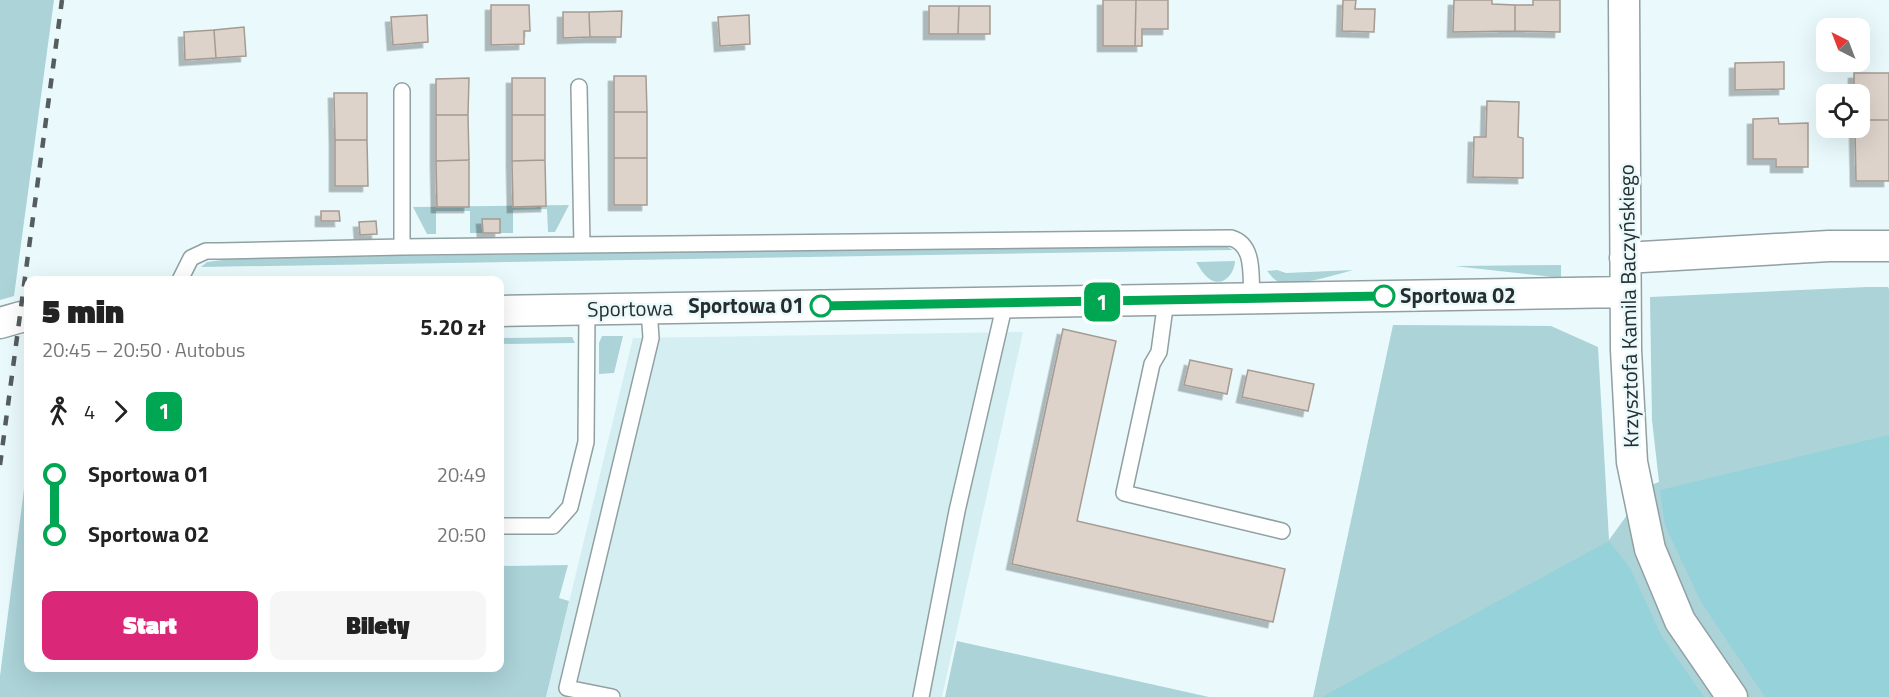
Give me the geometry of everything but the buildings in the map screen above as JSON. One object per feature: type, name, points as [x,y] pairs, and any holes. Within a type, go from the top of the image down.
[{"type":"street","name":"Krzysztofa Kamila Baczyńskiego","points":[[1624,0],[1626,350],[1632,462],[1650,549],[1680,621],[1732,697]]},
{"type":"street","points":[[1625,258],[1829,246],[1889,246]]},
{"type":"street","name":"Sportowa","points":[[504,311],[1625,292]]},
{"type":"street","points":[[0,323],[24,317]]},
{"type":"lane","points":[[579,87],[582,245]]},
{"type":"lane","points":[[402,91],[402,247]]},
{"type":"lane","points":[[182,276],[191,258],[206,252],[402,247],[1231,238],[1240,240],[1247,249],[1252,299]]},
{"type":"lane","points":[[1166,300],[1159,351],[1152,364],[1124,493],[1282,531]]},
{"type":"lane","points":[[921,697],[957,511],[1005,303]]},
{"type":"lane","points":[[612,697],[567,688],[651,338],[649,309]]},
{"type":"lane","points":[[504,526],[553,525],[570,507],[586,442],[587,310]]},
{"type":"shaded area","points":[[0,0],[54,0],[14,296],[0,300]]},
{"type":"shaded area","points":[[569,205],[555,232],[548,232],[547,209],[513,210],[513,233],[500,233],[483,219],[483,233],[470,233],[470,211],[436,211],[436,234],[427,234],[413,207]]},
{"type":"shaded area","points":[[1224,245],[1233,250],[201,267],[207,262],[238,258]]},
{"type":"shaded area","points":[[1235,261],[1232,272],[1220,282],[1210,279],[1196,262]]},
{"type":"shaded area","points":[[1561,265],[1561,278],[1454,266],[1456,266]]},
{"type":"shaded area","points":[[1277,270],[1286,273],[1353,270],[1315,280],[1284,283],[1277,281],[1267,271]]},
{"type":"shaded area","points":[[1888,287],[1889,289],[1889,697],[1313,697],[1393,325],[1551,326],[1598,347],[1609,540],[1648,486],[1659,482],[1652,420],[1650,297]]},
{"type":"shaded area","points":[[1023,332],[942,697],[546,697],[633,338]]},
{"type":"shaded area","points":[[602,336],[623,336],[614,373],[599,374],[599,343]]},
{"type":"shaded area","points":[[572,337],[575,343],[504,344],[504,338]]},
{"type":"shaded area","points":[[1889,435],[1889,697],[1765,697],[1701,602],[1665,525],[1660,490]]},
{"type":"shaded area","points":[[24,489],[24,672],[504,672],[504,566],[568,565],[559,598],[569,601],[546,697],[0,697],[0,676]]},
{"type":"shaded area","points":[[1609,541],[1630,568],[1661,635],[1704,697],[1322,697]]},
{"type":"shaded area","points":[[957,641],[1209,697],[945,697]]},
{"type":"railway","points":[[25,276],[62,0]]},
{"type":"railway","points":[[0,465],[24,285]]},
{"type":"bus line","name":"1","points":[[821,306],[1384,296]]},
{"type":"place","name":"Sportowa 02","points":[[1384,296]]},
{"type":"place","name":"Sportowa 01","points":[[821,306]]}]
